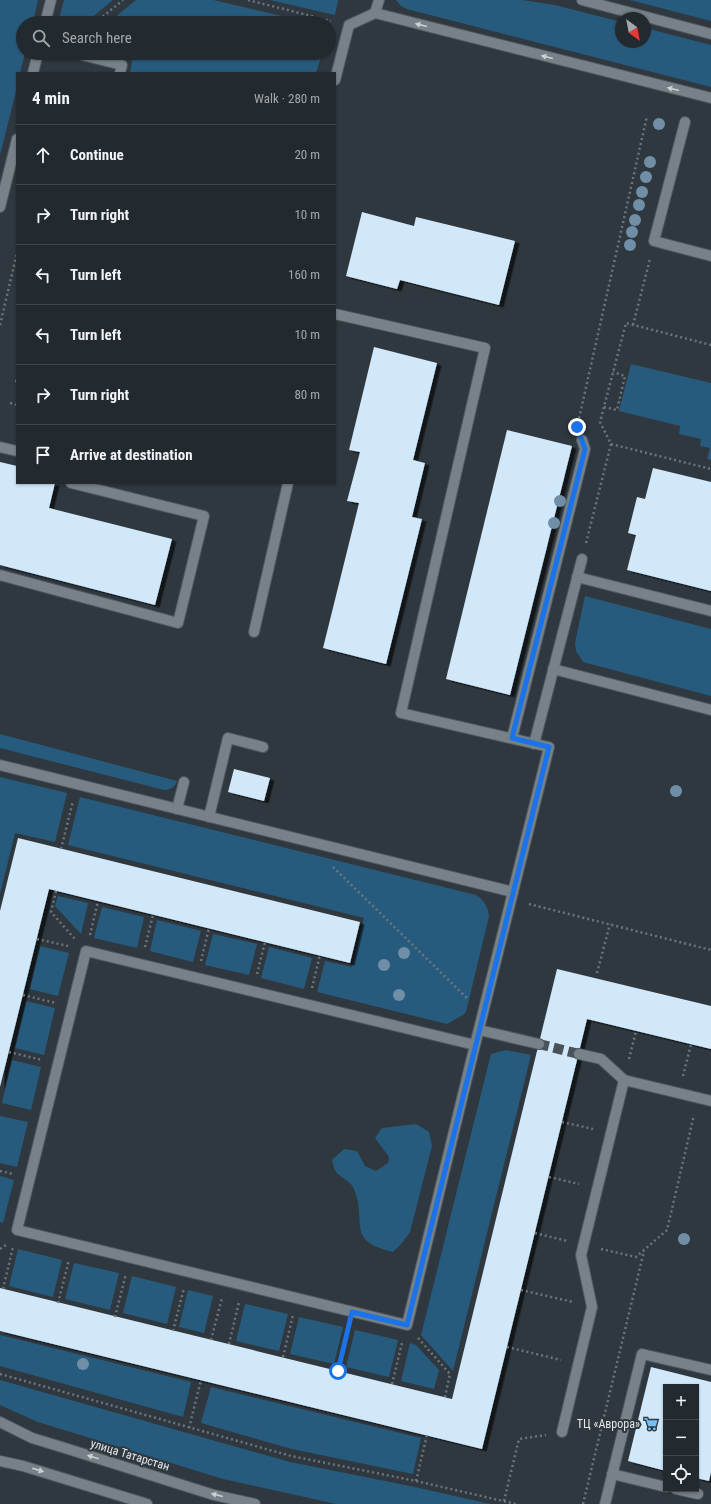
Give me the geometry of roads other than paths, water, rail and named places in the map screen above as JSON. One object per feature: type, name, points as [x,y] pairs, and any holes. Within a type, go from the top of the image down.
[{"type":"street","points":[[47,16],[50,0]]},
{"type":"street","points":[[375,13],[378,0]]},
{"type":"street","points":[[582,0],[711,34]]},
{"type":"street","points":[[336,76],[349,25],[375,13],[711,98]]},
{"type":"street","points":[[33,72],[36,60]]},
{"type":"street","points":[[102,60],[122,65],[120,72]]},
{"type":"street","points":[[685,122],[654,241],[711,256]]},
{"type":"street","points":[[0,207],[16,143]]},
{"type":"street","points":[[336,314],[485,348],[400,712],[549,747],[407,1325],[17,1230],[86,951],[475,1045]]},
{"type":"street","points":[[512,738],[585,449],[582,440]]},
{"type":"street","points":[[0,447],[16,451]]},
{"type":"street","points":[[0,575],[178,623],[204,516],[75,484]]},
{"type":"street","points":[[254,632],[288,484]]},
{"type":"street","points":[[534,744],[582,559]]},
{"type":"street","points":[[577,577],[711,611]]},
{"type":"street","points":[[553,669],[711,710]]},
{"type":"street","points":[[209,818],[228,738],[263,746]]},
{"type":"street","points":[[0,766],[177,809],[512,896]]},
{"type":"street","points":[[177,809],[184,782]]},
{"type":"street","points":[[479,1030],[539,1044]]},
{"type":"street","points":[[579,1054],[601,1059],[624,1080],[711,1101]]},
{"type":"street","points":[[562,1432],[592,1307],[581,1255],[624,1080]]},
{"type":"street","points":[[605,1504],[642,1354],[711,1370]]},
{"type":"street","name":"улица Татарстан","points":[[0,1422],[32,1438],[214,1495],[255,1504]]},
{"type":"street","points":[[0,1462],[23,1466],[147,1504]]},
{"type":"street","points":[[612,1474],[663,1486]]},
{"type":"street","points":[[689,1492],[698,1494]]},
{"type":"tunnel","points":[[539,1044],[579,1054]]},
{"type":"place","name":"ТЦ «Аврора»","points":[[651,1424]]}]
